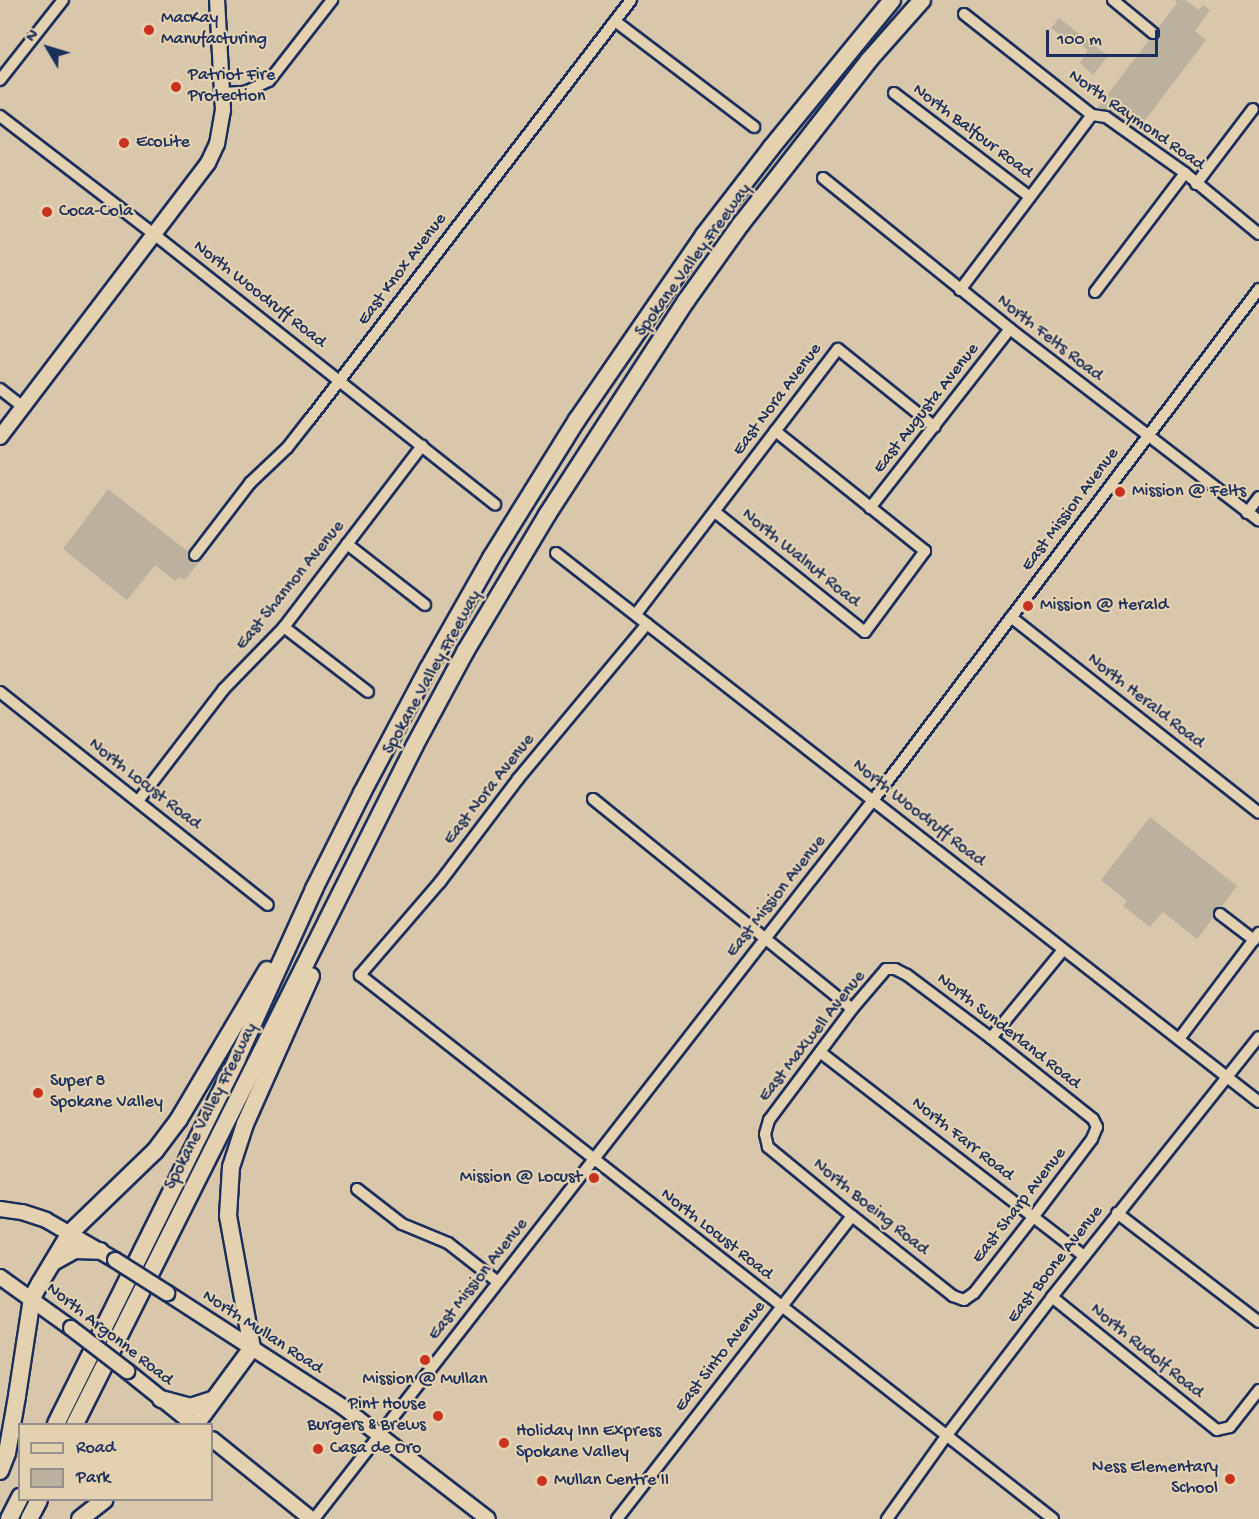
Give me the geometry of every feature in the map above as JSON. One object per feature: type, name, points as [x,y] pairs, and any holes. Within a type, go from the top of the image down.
[{"type":"highway","name":"Spokane Valley Freeway","points":[[57,1423],[237,1059],[314,889],[428,669],[491,558],[577,420],[704,236],[771,148],[892,0]]},
{"type":"highway","name":"Spokane Valley Freeway","points":[[76,1423],[415,745],[465,652],[597,434],[686,300],[741,224],[869,60],[922,0]]},
{"type":"highway","points":[[0,1472],[7,1453],[32,1298],[70,1233],[155,1150],[179,1119],[314,889]]},
{"type":"highway","points":[[196,1423],[252,1348],[228,1216],[231,1167],[245,1124],[314,970],[339,896]]},
{"type":"highway","points":[[52,1263],[75,1250],[99,1251]]},
{"type":"highway","points":[[161,1399],[190,1407],[215,1398]]},
{"type":"highway","points":[[9,1519],[18,1501]]},
{"type":"highway","points":[[29,1519],[38,1501]]},
{"type":"highway","points":[[80,1519],[103,1501]]},
{"type":"main road","points":[[0,437],[208,163],[221,126],[223,93],[217,0]]},
{"type":"main road","name":"North Mullan Road","points":[[0,1209],[35,1216],[70,1233],[167,1293],[343,1407],[488,1519]]},
{"type":"main road","name":"North Argonne Road","points":[[0,1277],[72,1328],[192,1423]]},
{"type":"main road","points":[[213,1440],[312,1519]]},
{"type":"street","points":[[0,80],[63,0]]},
{"type":"street","points":[[223,93],[245,92],[269,81],[332,0]]},
{"type":"street","name":"East Knox Avenue","points":[[195,555],[250,483],[286,448],[340,380],[631,0]]},
{"type":"street","points":[[1113,0],[1152,33]]},
{"type":"street","name":"North Raymond Road","points":[[964,14],[1092,116],[1106,117],[1185,173],[1259,234]]},
{"type":"street","points":[[615,21],[753,127]]},
{"type":"street","name":"North Balfour Road","points":[[894,93],[1030,197]]},
{"type":"street","points":[[1196,184],[1253,109]]},
{"type":"street","name":"North Woodruff Road","points":[[0,116],[340,380],[495,504]]},
{"type":"street","points":[[960,290],[1092,116]]},
{"type":"street","points":[[1095,292],[1185,173]]},
{"type":"street","name":"North Felts Road","points":[[823,178],[960,290],[1259,521]]},
{"type":"street","name":"East Mission Avenue","points":[[312,1519],[874,799],[1259,289]]},
{"type":"street","name":"East Augusta Avenue","points":[[870,508],[1010,329]]},
{"type":"street","name":"East Nora Avenue","points":[[636,614],[838,349],[935,427]]},
{"type":"street","points":[[0,389],[23,407]]},
{"type":"street","points":[[775,431],[870,508]]},
{"type":"street","name":"East Shannon Avenue","points":[[138,801],[224,689],[284,627],[422,446]]},
{"type":"street","points":[[1247,513],[1259,497]]},
{"type":"street","name":"North Walnut Road","points":[[715,512],[865,632],[925,551],[870,508]]},
{"type":"street","points":[[347,544],[425,605]]},
{"type":"street","name":"North Woodruff Road","points":[[556,553],[874,799],[1259,1102]]},
{"type":"street","name":"North Herald Road","points":[[1011,617],[1259,813]]},
{"type":"street","name":"East Nora Avenue","points":[[360,975],[440,882],[518,779],[647,624]]},
{"type":"street","points":[[284,627],[368,692]]},
{"type":"street","name":"North Locust Road","points":[[0,692],[268,905]]},
{"type":"street","points":[[593,800],[852,1009]]},
{"type":"street","points":[[1179,1040],[1256,937],[1220,914]]},
{"type":"street","points":[[991,1038],[1063,950]]},
{"type":"street","name":"East Maxwell Avenue","points":[[765,1134],[769,1120],[852,1009],[886,969],[895,969]]},
{"type":"street","name":"North Sunderland Road","points":[[895,969],[991,1038],[1093,1119],[1096,1128]]},
{"type":"street","name":"North Locust Road","points":[[360,975],[1053,1519]]},
{"type":"street","name":"East Boone Avenue","points":[[887,1519],[946,1435],[1052,1297],[1259,1037]]},
{"type":"street","name":"North Farr Road","points":[[820,1052],[1084,1256]]},
{"type":"street","name":"East Sharp Avenue","points":[[964,1300],[974,1293],[1034,1216],[1092,1139],[1096,1128]]},
{"type":"street","name":"North Boeing Road","points":[[765,1134],[768,1147],[952,1296],[964,1300]]},
{"type":"street","points":[[357,1189],[402,1224],[448,1243],[498,1282]]},
{"type":"street","points":[[1117,1214],[1259,1322]]},
{"type":"street","name":"East Sinto Avenue","points":[[617,1519],[852,1216]]},
{"type":"street","name":"North Rudolf Road","points":[[1052,1297],[1220,1430],[1230,1427],[1259,1390]]},
{"type":"green space","points":[[1175,0],[1185,0],[1199,10],[1203,5],[1210,10],[1195,31],[1206,40],[1137,131],[1117,116],[1098,107],[1177,3]]},
{"type":"green space","points":[[1059,18],[1108,56],[1093,75],[1080,63],[1088,50],[1072,38],[1068,41],[1051,28]]},
{"type":"green space","points":[[108,489],[200,561],[185,580],[179,577],[175,581],[155,565],[127,600],[63,549]]},
{"type":"green space","points":[[1150,817],[1237,886],[1197,939],[1163,912],[1150,927],[1123,906],[1127,901],[1101,880]]},
{"type":"place","name":"MacKay Manufacturing","points":[[149,30]]},
{"type":"place","name":"Patriot Fire Protection","points":[[176,87]]},
{"type":"place","name":"EcoLite","points":[[124,143]]},
{"type":"place","name":"Coca-Cola","points":[[47,212]]},
{"type":"place","name":"Mission @ Felts","points":[[1120,492]]},
{"type":"place","name":"Mission @ Herald","points":[[1028,606]]},
{"type":"place","name":"Super 8 Spokane Valley","points":[[38,1093]]},
{"type":"place","name":"Mission @ Locust","points":[[594,1178]]},
{"type":"place","name":"Mission @ Mullan","points":[[425,1360]]},
{"type":"place","name":"Pint House Burgers & Brews","points":[[438,1416]]},
{"type":"place","name":"Holiday Inn Express Spokane Valley","points":[[504,1443]]},
{"type":"place","name":"Casa de Oro","points":[[318,1449]]},
{"type":"place","name":"Ness Elementary School","points":[[1230,1479]]},
{"type":"place","name":"Mullan Centre II","points":[[542,1481]]}]
